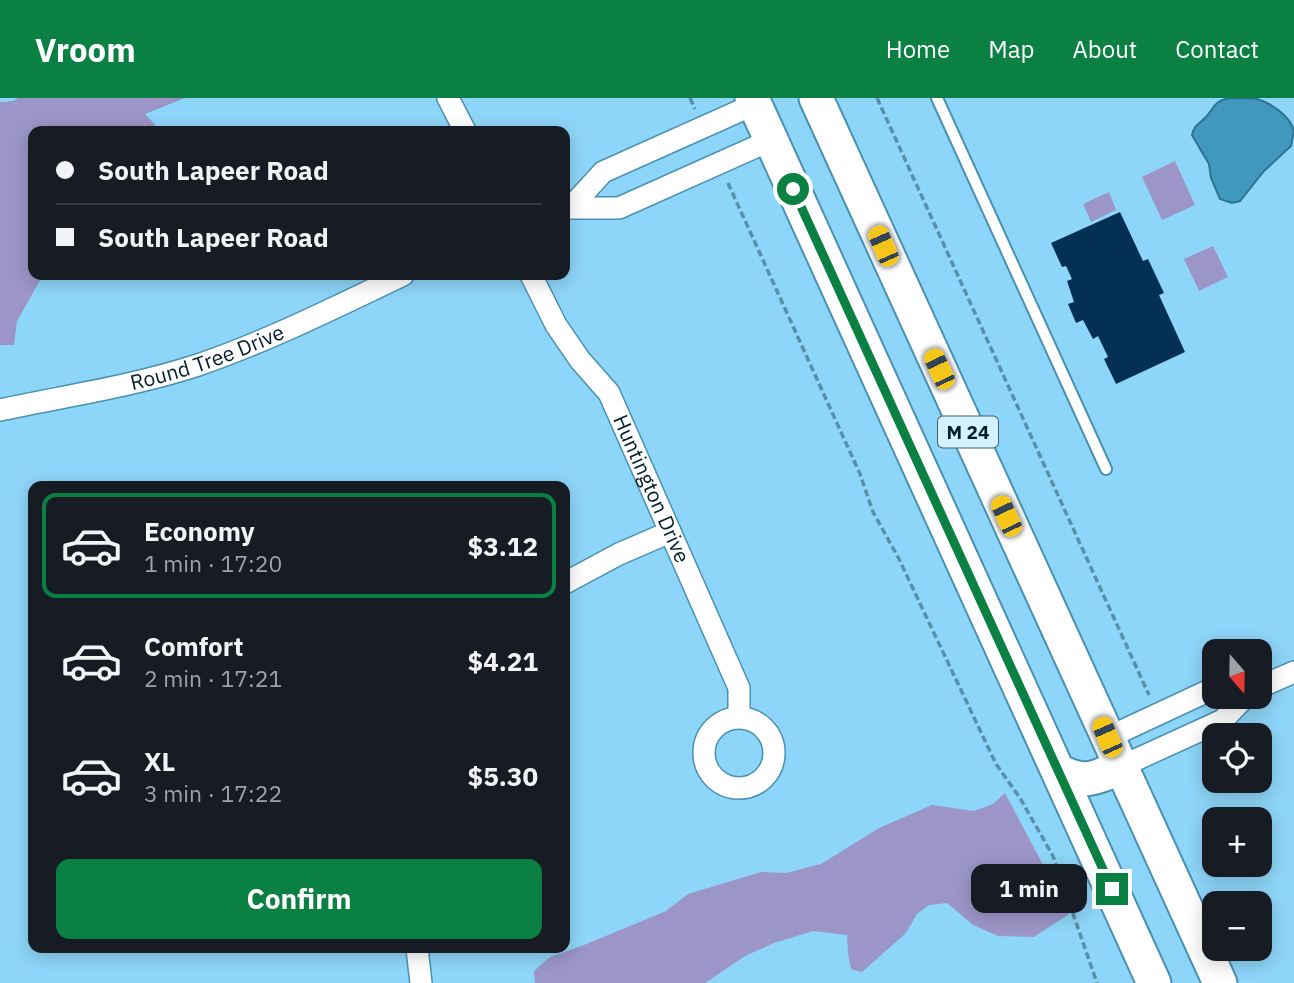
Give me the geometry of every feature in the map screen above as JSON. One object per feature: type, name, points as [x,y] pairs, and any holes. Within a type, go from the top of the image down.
[{"type":"main road","name":"M 24","points":[[816,98],[1220,983]]},
{"type":"main road","name":"M 24","points":[[753,101],[1154,983]]},
{"type":"main road","points":[[1059,771],[1079,780],[1091,779],[1113,752]]},
{"type":"street","points":[[448,98],[462,126]]},
{"type":"street","points":[[570,205],[603,172],[753,101]]},
{"type":"street","points":[[570,207],[619,208],[771,140]]},
{"type":"street","name":"Round Tree Drive","points":[[0,410],[146,379],[198,365],[307,321],[393,280]]},
{"type":"street","name":"Huntington Drive","points":[[534,280],[556,325],[580,360],[609,393],[739,688],[739,716]]},
{"type":"street","points":[[570,580],[619,554],[670,532]]},
{"type":"street","points":[[1272,682],[1294,672]]},
{"type":"street","points":[[1113,752],[1202,695]]},
{"type":"street","points":[[1113,752],[1223,719],[1233,709]]},
{"type":"street","points":[[418,953],[421,983]]},
{"type":"lane","points":[[937,98],[1106,469]]},
{"type":"path","points":[[877,98],[1144,685]]},
{"type":"path","points":[[725,175],[860,474],[873,512],[899,559],[996,764],[1020,798],[1053,856],[1097,983]]},
{"type":"shaded area","points":[[18,98],[185,98],[145,114],[156,126],[28,126],[28,280],[40,280],[17,321],[14,345],[0,345],[0,102]]},
{"type":"shaded area","points":[[1175,161],[1195,205],[1162,220],[1142,177]]},
{"type":"shaded area","points":[[1109,192],[1116,210],[1091,222],[1083,204]]},
{"type":"shaded area","points":[[1213,246],[1228,277],[1199,291],[1184,259]]},
{"type":"shaded area","points":[[1005,793],[1069,914],[1034,937],[998,936],[973,925],[947,903],[929,905],[917,914],[906,933],[862,972],[851,969],[847,935],[813,931],[774,943],[745,956],[705,983],[535,983],[534,971],[550,957],[570,953],[570,950],[666,911],[688,894],[761,872],[786,873],[821,864],[879,828],[932,805],[974,811],[993,804]]},
{"type":"water","points":[[1229,98],[1257,99],[1268,104],[1284,115],[1294,131],[1291,146],[1264,171],[1240,201],[1232,203],[1220,199],[1211,178],[1209,164],[1192,135],[1195,127],[1215,105]]},
{"type":"building","points":[[1120,212],[1143,261],[1148,259],[1164,293],[1159,295],[1185,352],[1116,384],[1104,359],[1108,357],[1098,336],[1093,339],[1083,320],[1076,323],[1068,304],[1074,302],[1067,281],[1072,279],[1066,266],[1062,267],[1051,243]]},
{"type":"route","points":[[793,189],[1112,889]]}]
